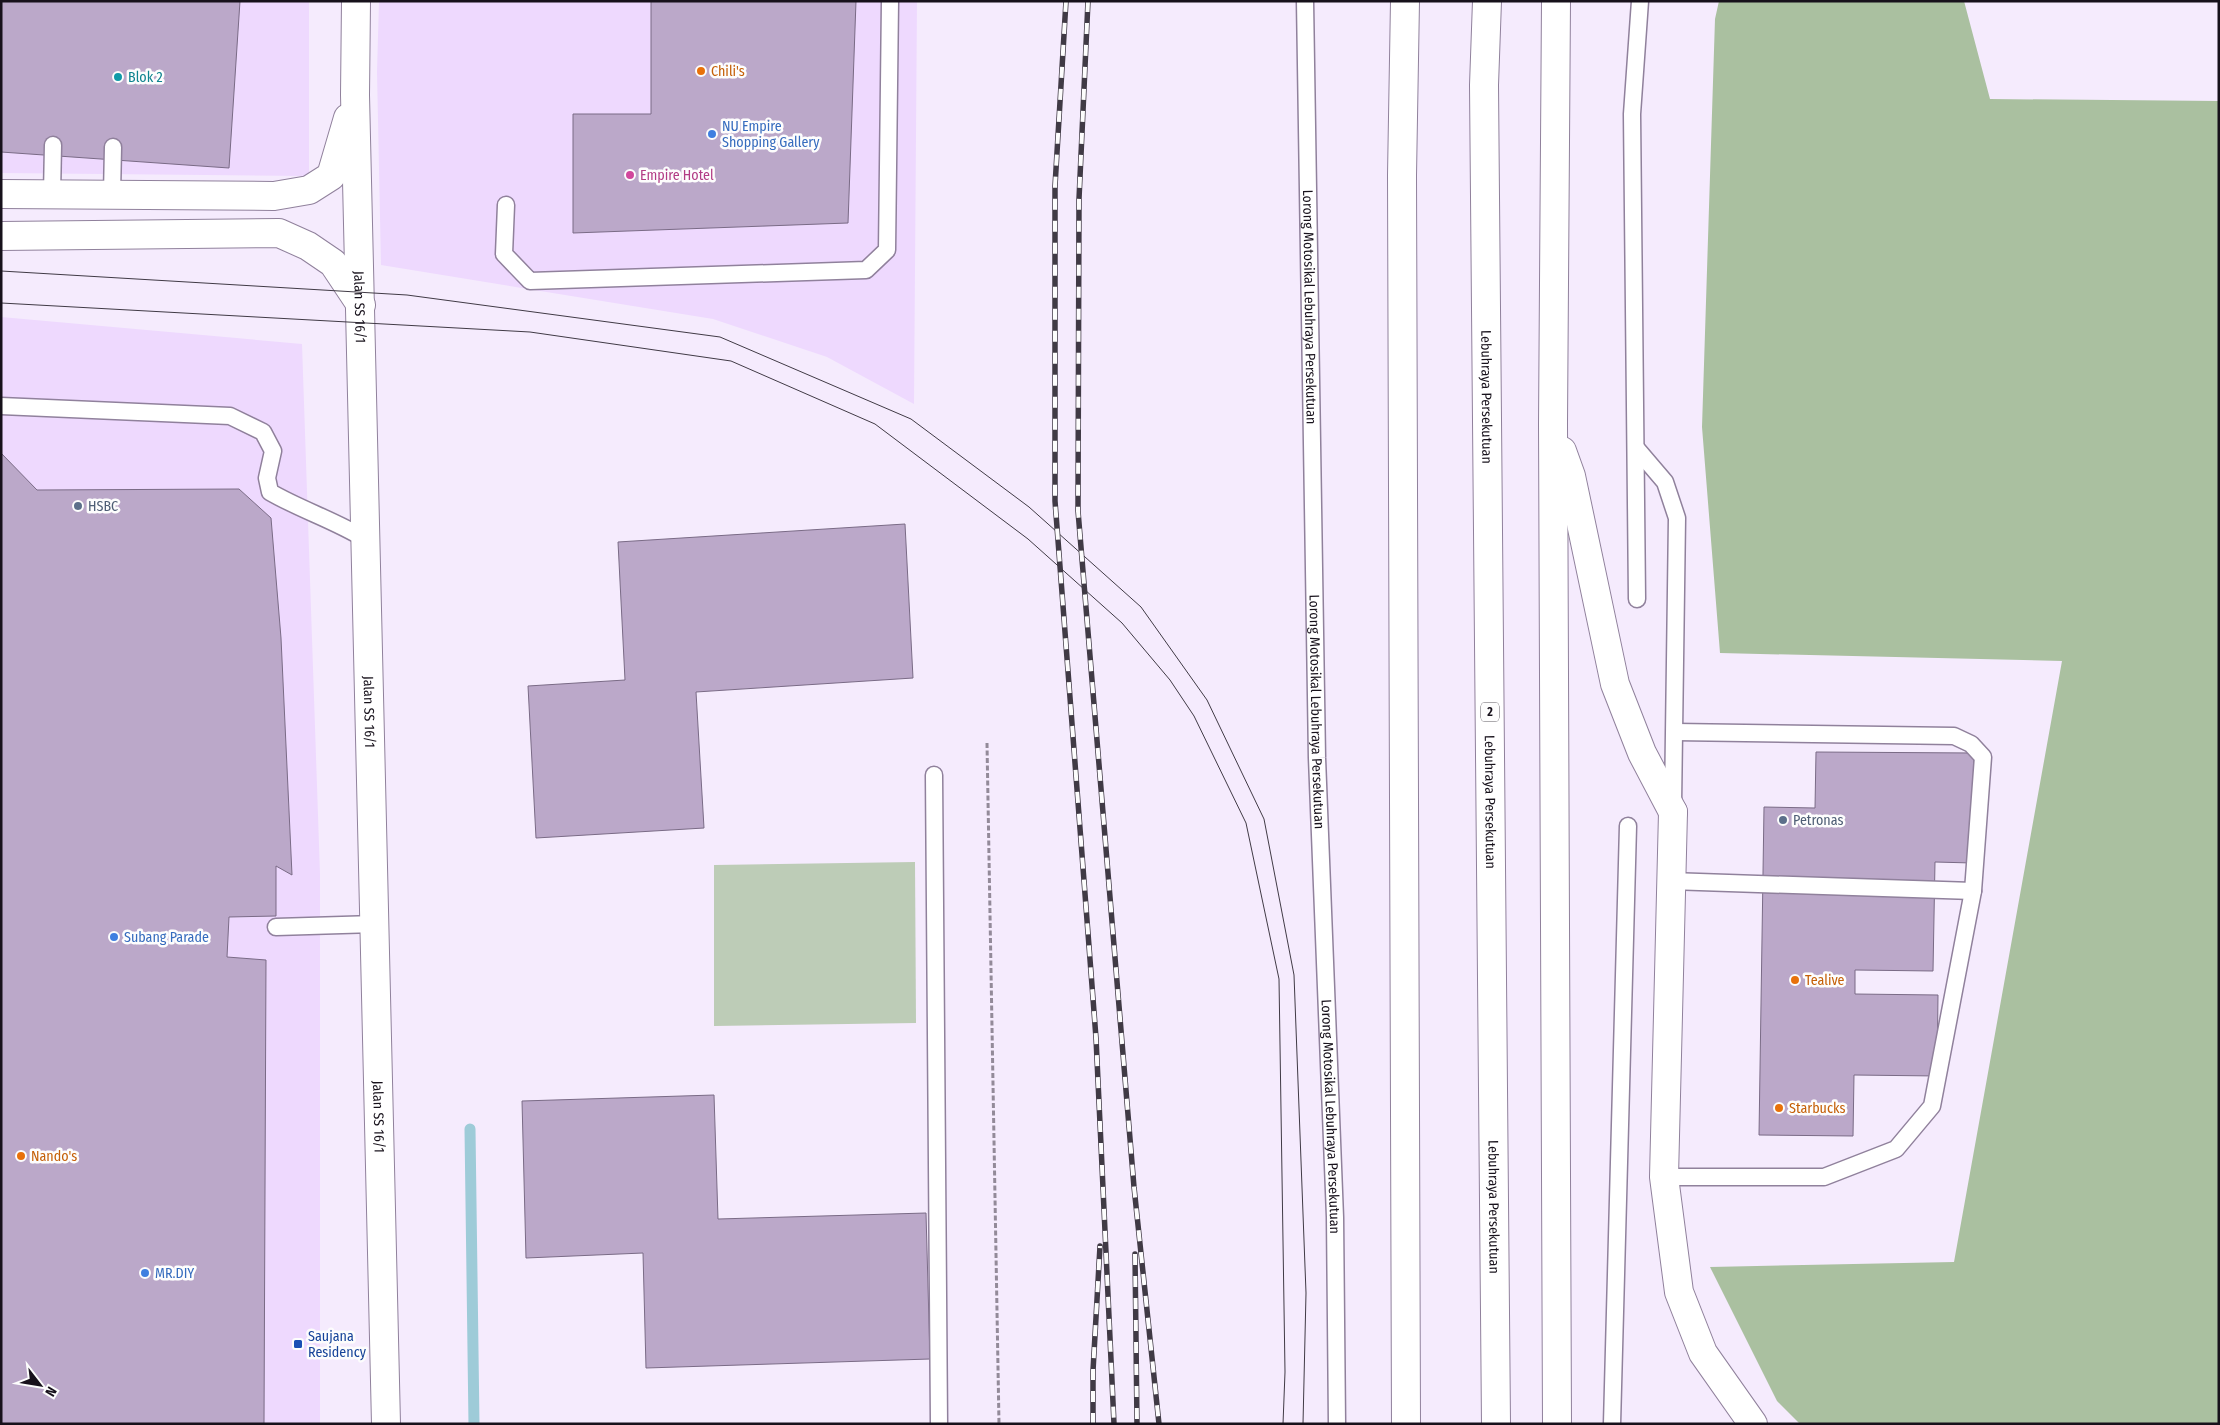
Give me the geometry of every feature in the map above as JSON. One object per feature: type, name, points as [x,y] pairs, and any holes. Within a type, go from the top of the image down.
[{"type":"main road","name":"Jalan SS 16/1","points":[[356,1],[354,95],[361,305],[386,1424]]},
{"type":"main road","points":[[1405,1],[1402,205],[1406,1424]]},
{"type":"main road","name":"Lebuhraya Persekutuan","points":[[1487,1],[1484,85],[1496,1424]]},
{"type":"main road","points":[[1556,1],[1553,424],[1557,1424]]},
{"type":"main road","points":[[1,194],[274,196],[309,190],[330,176],[354,95]]},
{"type":"main road","points":[[1,236],[279,233],[308,246],[333,263],[361,305]]},
{"type":"main road","points":[[1553,424],[1571,476],[1615,684],[1642,753],[1673,812],[1664,1177],[1679,1292],[1703,1353],[1753,1424]]},
{"type":"lane","points":[[506,205],[504,254],[530,281],[866,270],[887,250],[890,1]]},
{"type":"lane","name":"Lorong Motosikal Lebuhraya Persekutuan","points":[[1305,1],[1317,758],[1335,1217],[1336,1424]]},
{"type":"lane","points":[[1637,599],[1632,114],[1640,1]]},
{"type":"lane","points":[[52,194],[53,145]]},
{"type":"lane","points":[[112,194],[113,147]]},
{"type":"lane","points":[[1,406],[230,416],[263,432],[273,451],[268,478],[270,492],[300,509],[330,519],[365,539]]},
{"type":"lane","points":[[1636,448],[1665,482],[1677,518],[1673,812]]},
{"type":"lane","points":[[1664,1177],[1824,1177],[1896,1149],[1932,1106],[1973,891],[1983,757],[1971,744],[1954,736],[1675,732]]},
{"type":"lane","points":[[934,775],[939,1424]]},
{"type":"lane","points":[[1612,1424],[1628,826]]},
{"type":"lane","points":[[1670,881],[1973,891]]},
{"type":"lane","points":[[276,927],[375,924]]},
{"type":"path","points":[[987,743],[999,1424]]},
{"type":"shaded area","name":"Blok 2","points":[[1,1],[309,1],[309,176],[1,173]]},
{"type":"shaded area","points":[[379,1],[917,1],[914,404],[827,357],[713,319],[381,265],[377,72]]},
{"type":"shaded area","name":"Subang Parade","points":[[1,317],[302,344],[320,874],[320,1424],[1,1424]]},
{"type":"green space","points":[[1719,1],[1964,1],[1990,99],[2219,101],[2219,1424],[1800,1424],[1777,1401],[1710,1267],[1954,1262],[2062,661],[1720,653],[1702,427],[1715,19]]},
{"type":"green space","points":[[915,862],[916,1023],[714,1026],[714,865]]},
{"type":"building","name":"Blok 2","points":[[1,1],[240,1],[229,168],[1,152]]},
{"type":"building","name":"NU Empire Shopping Gallery","points":[[651,1],[856,1],[848,223],[573,233],[573,114],[651,114]]},
{"type":"building","name":"Subang Parade","points":[[1,453],[37,490],[239,489],[271,518],[281,638],[292,875],[276,866],[276,916],[229,917],[227,957],[266,960],[264,1424],[1,1424]]},
{"type":"building","points":[[905,524],[913,678],[696,692],[704,828],[536,838],[528,686],[625,680],[618,542]]},
{"type":"building","points":[[1816,752],[1974,753],[1972,863],[1935,862],[1933,971],[1855,970],[1855,994],[1938,995],[1937,1076],[1854,1075],[1853,1136],[1759,1135],[1764,807],[1815,808]]},
{"type":"building","points":[[714,1095],[718,1219],[926,1213],[930,1359],[646,1368],[643,1253],[526,1258],[522,1101]]},
{"type":"waterway","points":[[470,1129],[474,1424]]},
{"type":"tram line","points":[[1,271],[407,295],[720,337],[911,419],[1029,507],[1141,607],[1207,700],[1264,819],[1294,975],[1306,1293],[1303,1424]]},
{"type":"tram line","points":[[1,303],[530,332],[731,361],[875,424],[1028,539],[1122,623],[1170,680],[1194,716],[1246,823],[1279,979],[1285,1372],[1283,1424]]},
{"type":"railway","points":[[1066,1],[1055,186],[1055,501],[1096,1038],[1114,1424]]},
{"type":"railway","points":[[1088,1],[1079,199],[1078,511],[1134,1187],[1159,1424]]},
{"type":"railway","points":[[1093,1424],[1093,1371],[1100,1246]]},
{"type":"railway","points":[[1135,1254],[1137,1424]]},
{"type":"place","name":"Chili's","points":[[701,71]]},
{"type":"place","name":"Blok 2","points":[[118,77]]},
{"type":"place","name":"NU Empire Shopping Gallery","points":[[712,134]]},
{"type":"place","name":"Empire Hotel","points":[[630,175]]},
{"type":"place","name":"HSBC","points":[[78,506]]},
{"type":"place","name":"Petronas","points":[[1783,820]]},
{"type":"place","name":"Subang Parade","points":[[114,937]]},
{"type":"place","name":"Tealive","points":[[1795,980]]},
{"type":"place","name":"Starbucks","points":[[1779,1108]]},
{"type":"place","name":"Nando's","points":[[21,1156]]},
{"type":"place","name":"MR.DIY","points":[[145,1273]]},
{"type":"place","name":"Saujana Residency","points":[[298,1344]]}]
